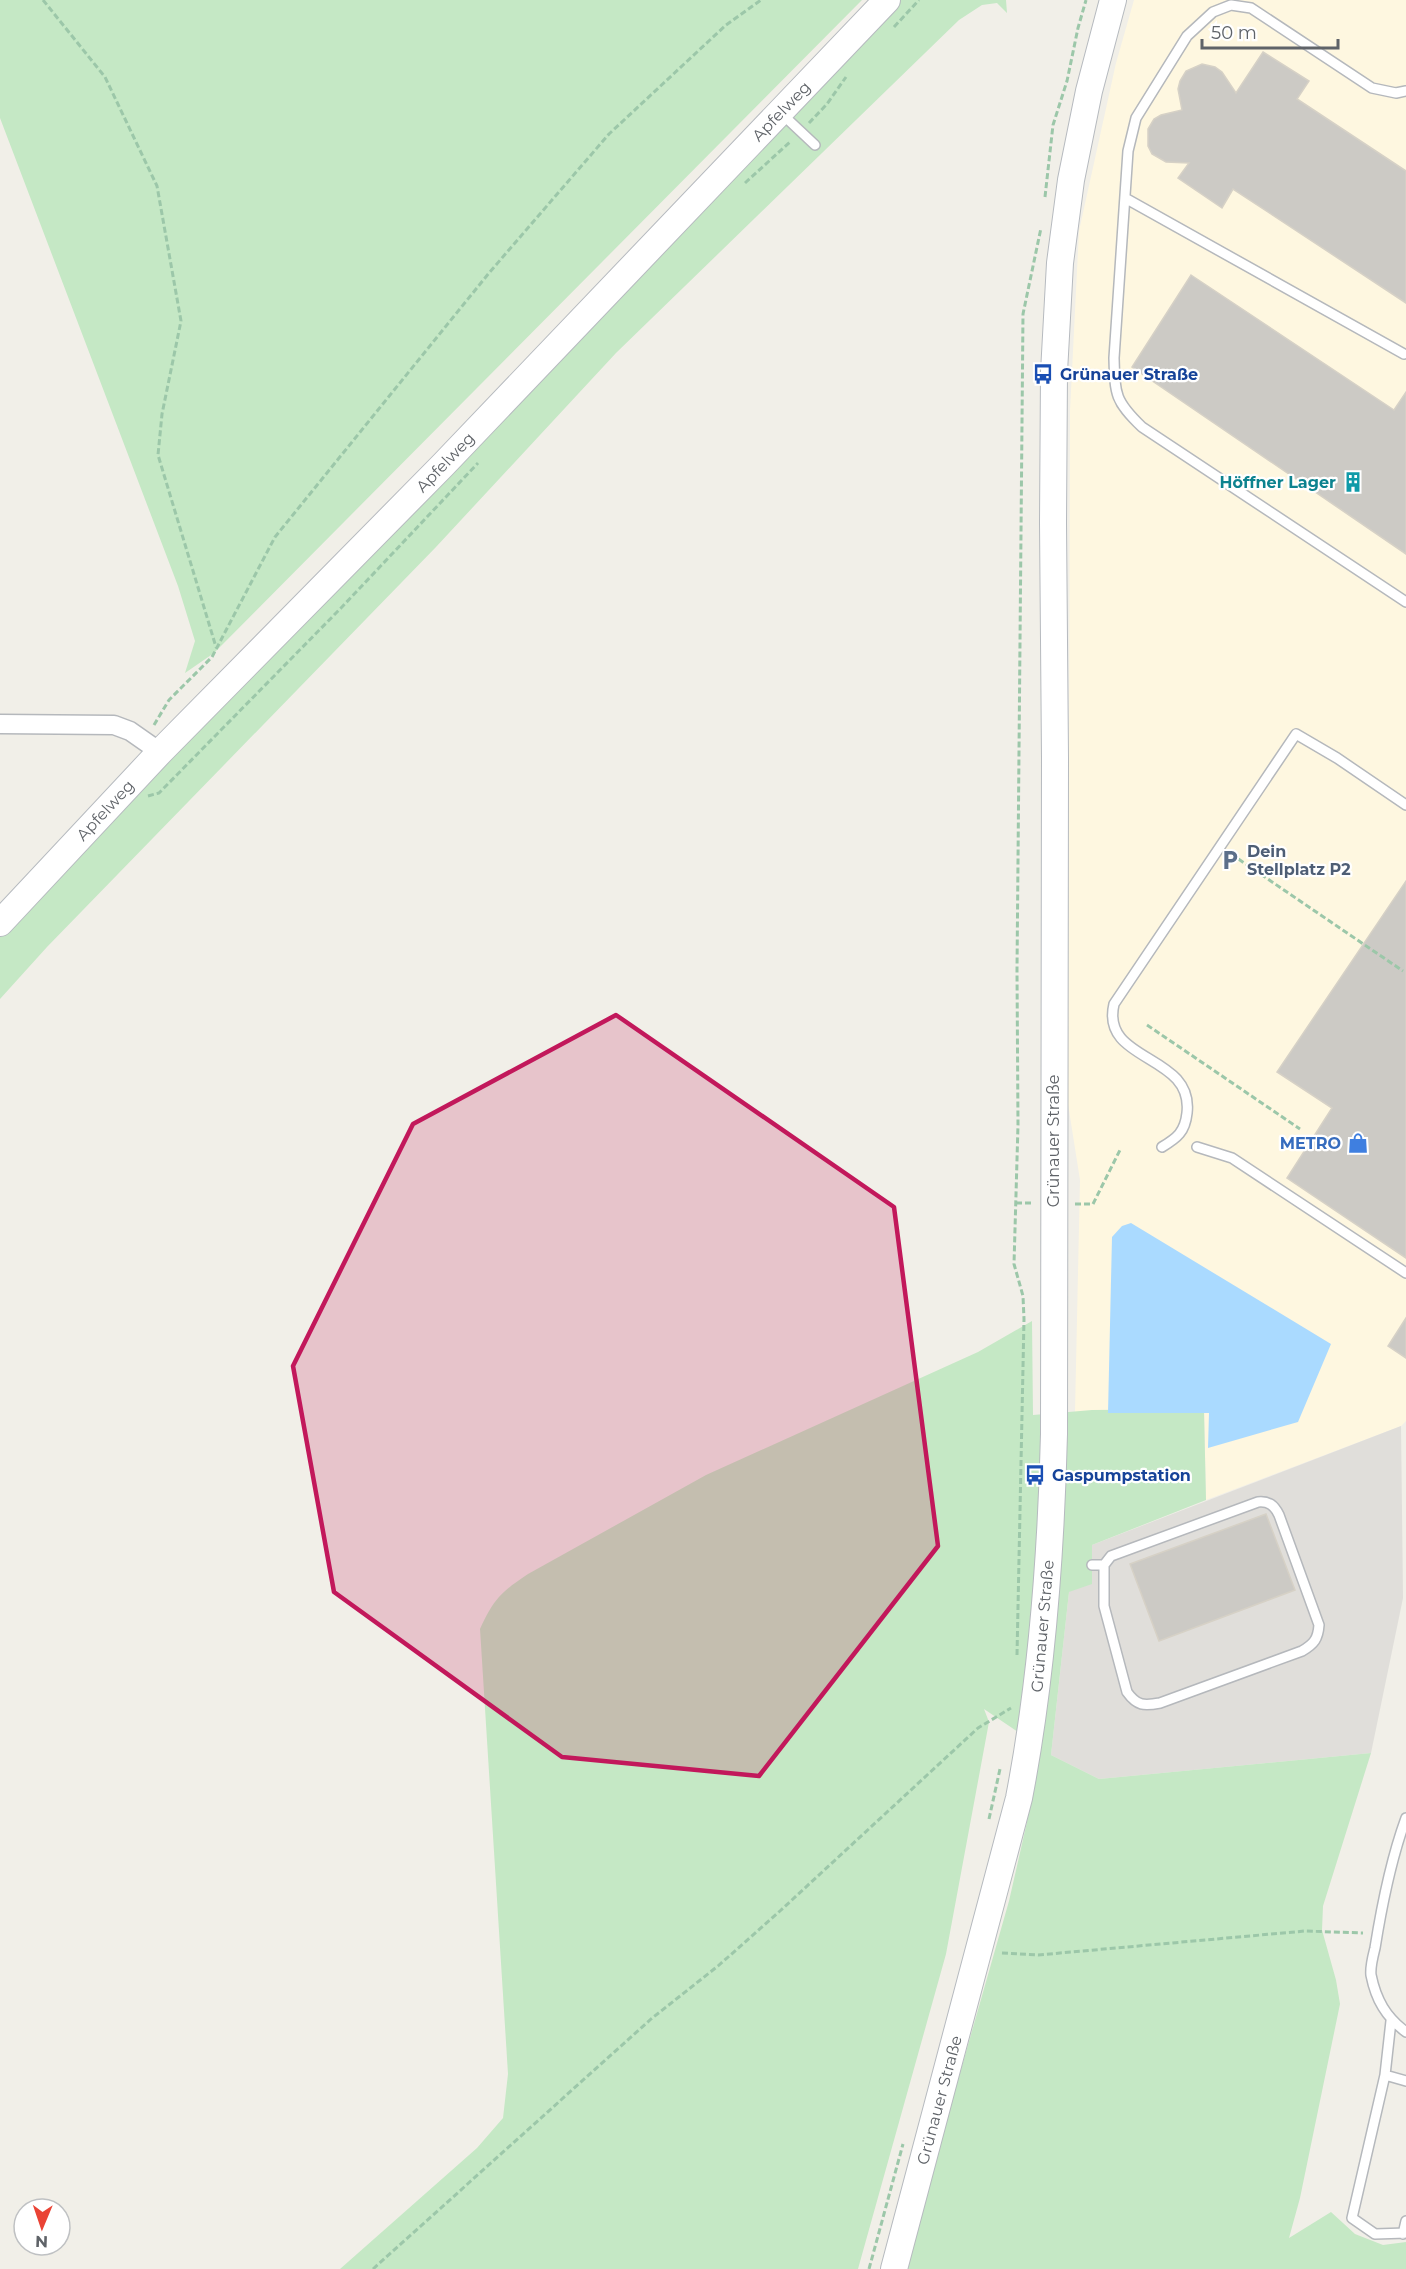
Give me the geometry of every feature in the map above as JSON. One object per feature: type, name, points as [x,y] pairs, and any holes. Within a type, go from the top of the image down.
[{"type":"main road","name":"Apfelweg","points":[[0,922],[160,752],[443,465],[887,0]]},
{"type":"main road","name":"Grünauer Straße","points":[[894,2269],[1002,1867],[1022,1782],[1026,1705],[1053,1490],[1054,372],[1065,226],[1077,146],[1113,0]]},
{"type":"street","points":[[0,724],[94,723],[114,725],[130,731],[160,752]]},
{"type":"lane","points":[[1406,90],[1396,93],[1372,88],[1251,8],[1231,5],[1213,12],[1187,36],[1136,118],[1128,151],[1114,358],[1115,388],[1124,409],[1142,427],[1406,602]]},
{"type":"lane","points":[[780,112],[815,145]]},
{"type":"lane","points":[[1125,198],[1404,354]]},
{"type":"lane","points":[[1162,1148],[1180,1136],[1186,1125],[1188,1104],[1184,1087],[1169,1070],[1139,1054],[1114,1029],[1111,1016],[1114,1004],[1296,734],[1337,758],[1406,805]]},
{"type":"lane","points":[[1197,1147],[1232,1158],[1406,1273]]},
{"type":"lane","points":[[1266,1501],[1274,1506],[1279,1515],[1319,1625],[1318,1636],[1313,1645],[1302,1651],[1160,1703],[1144,1706],[1133,1701],[1127,1692],[1104,1605],[1104,1566],[1111,1556],[1266,1501]]},
{"type":"lane","points":[[1092,1565],[1104,1566]]},
{"type":"lane","points":[[1406,1818],[1398,1840],[1371,1972],[1377,1997],[1391,2021],[1406,2032]]},
{"type":"lane","points":[[1391,2021],[1385,2075],[1352,2218],[1376,2234],[1405,2233],[1406,2221]]},
{"type":"lane","points":[[1385,2075],[1406,2081]]},
{"type":"path","points":[[43,0],[105,77],[157,186],[181,321],[162,414],[158,455],[216,647]]},
{"type":"path","points":[[169,700],[212,657],[275,537],[489,273],[609,134],[726,25],[761,0]]},
{"type":"path","points":[[1044,207],[1053,125],[1067,81],[1086,0]]},
{"type":"path","points":[[1017,1659],[1024,1319],[1023,1296],[1014,1264],[1023,314],[1042,219]]},
{"type":"path","points":[[1220,847],[1403,971]]},
{"type":"path","points":[[1147,1025],[1300,1129]]},
{"type":"path","points":[[1016,1203],[1093,1204],[1121,1148]]},
{"type":"path","points":[[373,2269],[651,2019],[718,1966],[780,1911],[978,1728],[1026,1705]]},
{"type":"path","points":[[1002,1953],[1038,1955],[1305,1931],[1377,1934]]},
{"type":"highlighted area","points":[[616,1015],[894,1207],[938,1546],[759,1776],[562,1757],[334,1592],[293,1366],[413,1124]]},
{"type":"shaded area","points":[[1134,0],[1406,0],[1406,1421],[1401,1426],[1206,1500],[1204,1410],[1075,1412],[1080,1180],[1068,1104],[1070,411],[1079,231],[1116,63]]},
{"type":"shaded area","name":"Gaspumpstation","points":[[1401,1426],[1403,1598],[1371,1753],[1099,1779],[1051,1755],[1069,1592],[1092,1545]]},
{"type":"green space","points":[[0,0],[862,0],[214,653],[185,673],[195,641],[178,586],[0,118]]},
{"type":"green space","points":[[900,0],[1006,0],[1007,13],[997,3],[982,5],[959,20],[616,353],[436,547],[47,947],[0,999],[0,935],[167,757]]},
{"type":"green space","points":[[1032,1321],[1033,1415],[1092,1410],[1204,1409],[1206,1500],[1092,1545],[1092,1584],[1069,1592],[1051,1755],[1099,1779],[1371,1753],[1323,1906],[1322,1930],[1340,2004],[1300,2198],[1289,2238],[1331,2212],[1355,2234],[1383,2245],[1406,2242],[1406,2269],[907,2269],[923,2203],[1009,1901],[1027,1822],[1037,1745],[984,1709],[989,1722],[946,1954],[858,2269],[340,2269],[477,2148],[503,2118],[508,2074],[480,1629],[494,1603],[505,1591],[528,1574],[706,1475],[978,1352]]},
{"type":"water","points":[[1131,1223],[1331,1344],[1298,1422],[1208,1448],[1209,1413],[1108,1413],[1112,1237],[1122,1226]]},
{"type":"building","points":[[1263,52],[1309,81],[1297,99],[1406,171],[1406,303],[1233,189],[1222,208],[1178,178],[1189,163],[1166,162],[1152,154],[1148,146],[1148,129],[1154,119],[1161,115],[1182,110],[1178,89],[1186,71],[1202,64],[1215,67],[1222,72],[1236,93]]},
{"type":"building","name":"Höffner Lager","points":[[1191,275],[1394,410],[1406,392],[1406,554],[1132,367]]},
{"type":"building","points":[[1406,881],[1406,1258],[1287,1178],[1332,1108],[1277,1072]]},
{"type":"building","points":[[1406,1318],[1406,1358],[1388,1346]]},
{"type":"building","points":[[1266,1514],[1295,1590],[1159,1641],[1130,1564]]},
{"type":"place","name":"Grünauer Straße","points":[[1043,374]]},
{"type":"place","name":"Höffner Lager","points":[[1353,482]]},
{"type":"place","name":"Dein Stellplatz P2","points":[[1230,860]]},
{"type":"place","name":"METRO","points":[[1358,1143]]},
{"type":"place","name":"Gaspumpstation","points":[[1035,1475]]}]
